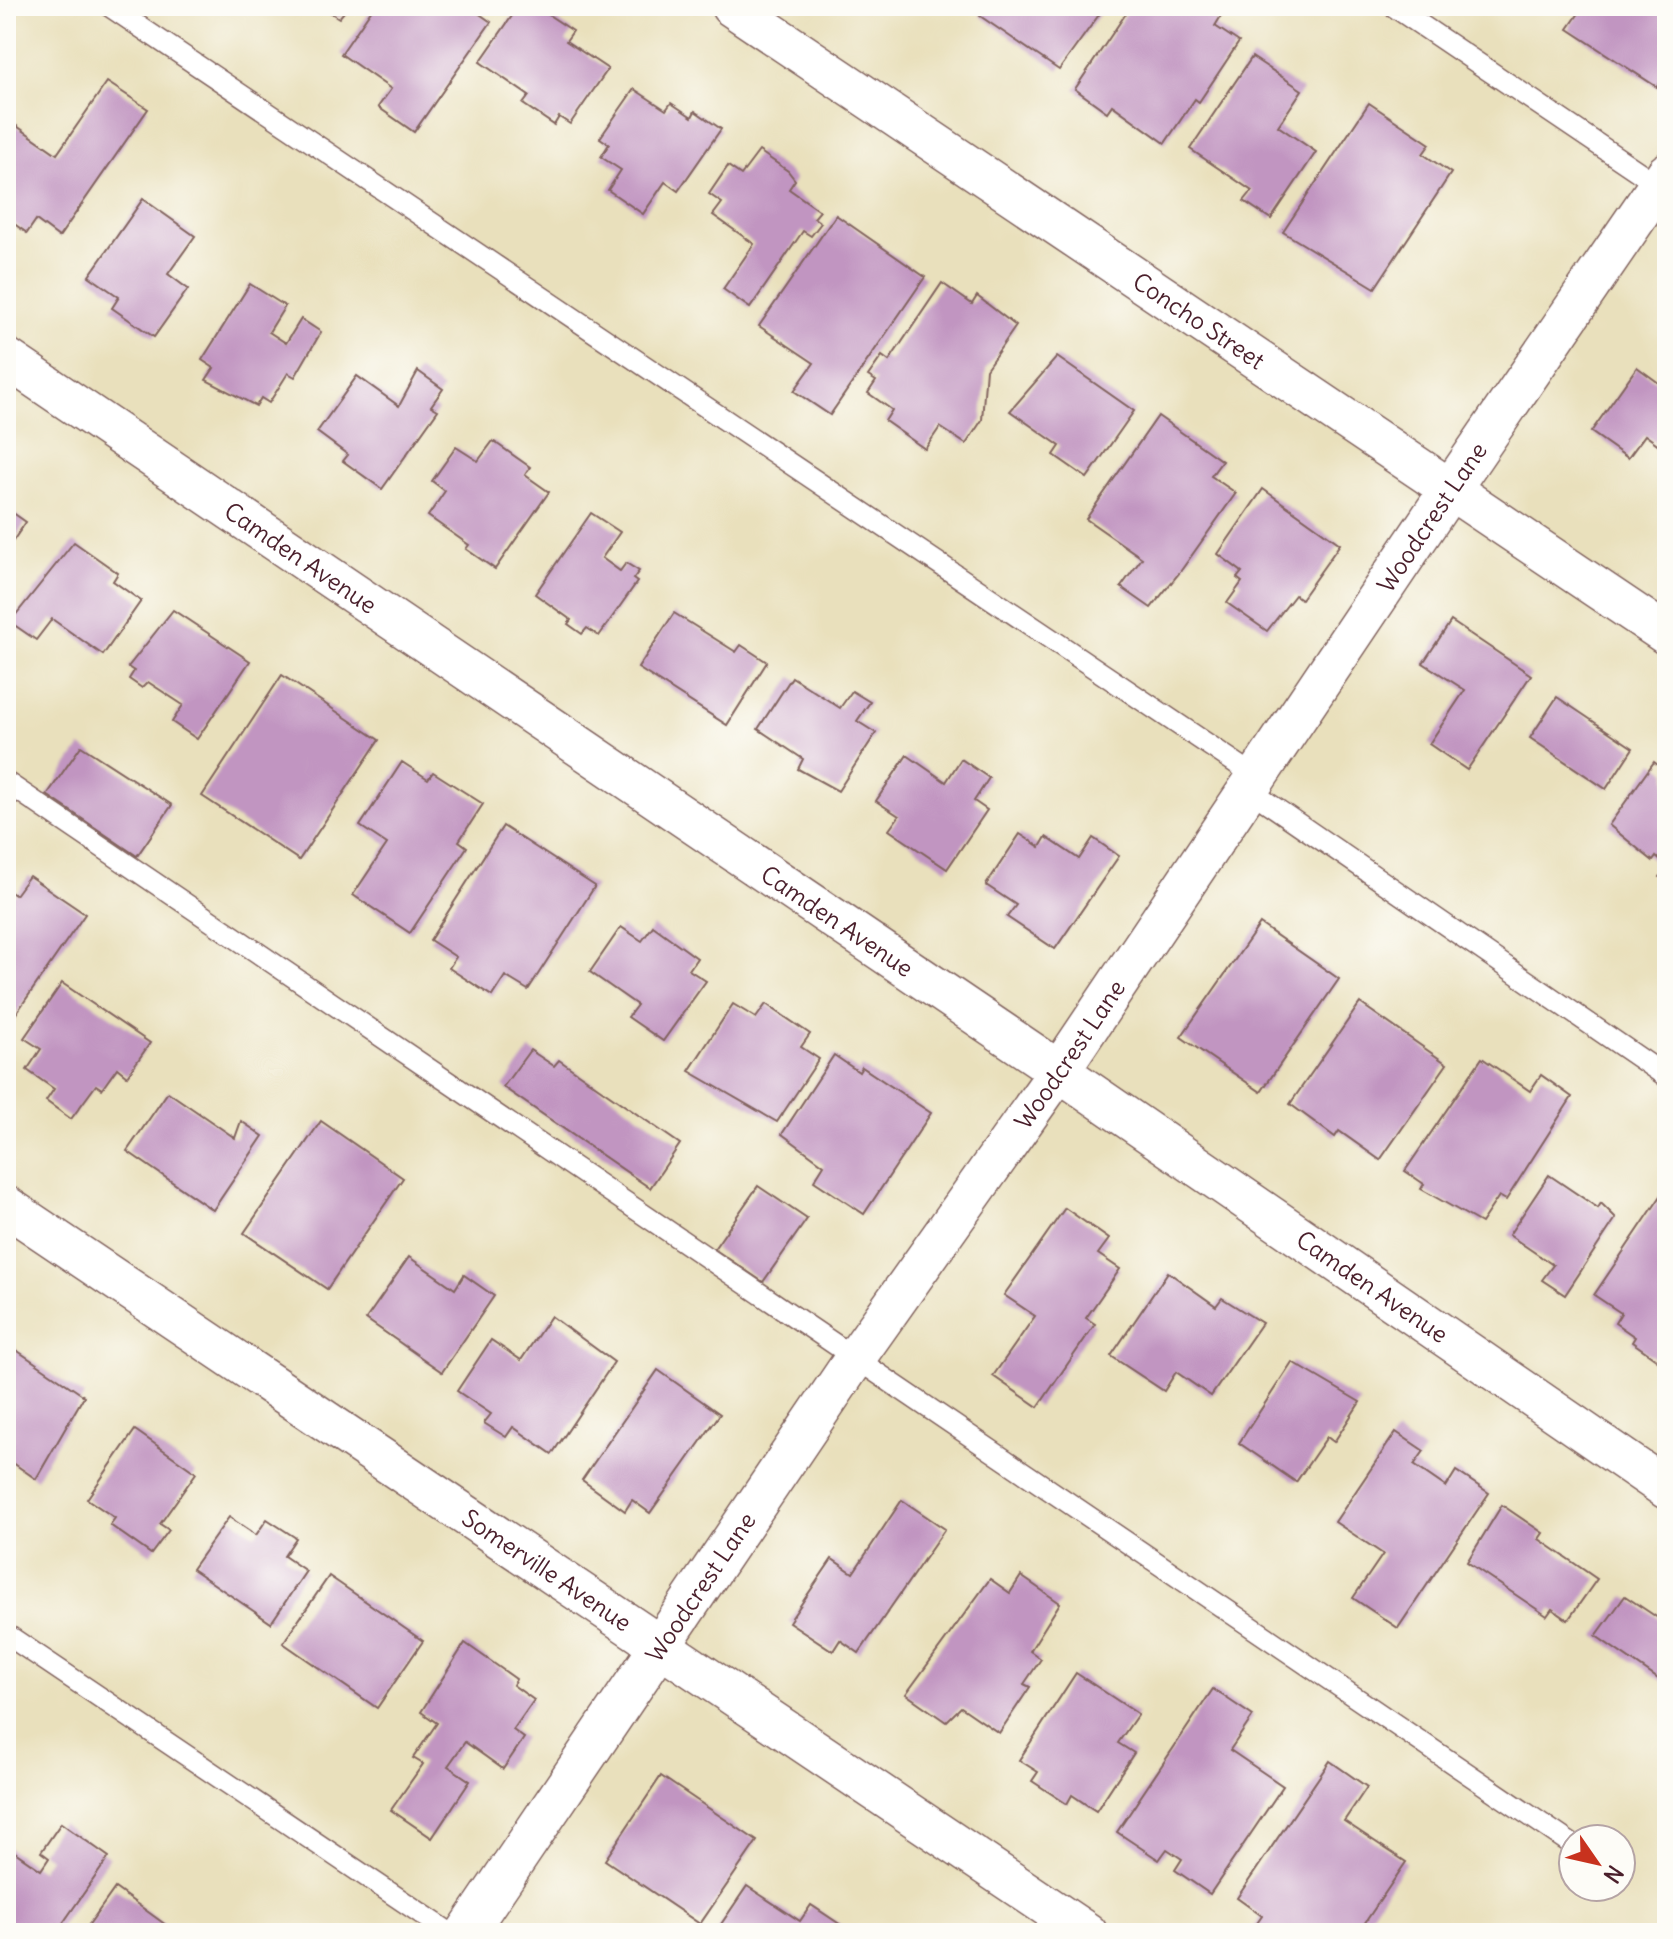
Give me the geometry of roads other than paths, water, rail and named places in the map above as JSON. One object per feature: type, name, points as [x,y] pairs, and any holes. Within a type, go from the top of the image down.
[{"type":"street","name":"Concho Street","points":[[731,6],[1667,635]]},
{"type":"street","name":"Woodcrest Lane","points":[[466,1933],[856,1357],[1059,1071],[1449,491],[1664,183]]},
{"type":"street","name":"Camden Avenue","points":[[6,358],[1059,1071],[1667,1489]]},
{"type":"street","name":"Somerville Avenue","points":[[6,1206],[1087,1933]]},
{"type":"lane","points":[[109,6],[1254,784],[1667,1077]]},
{"type":"lane","points":[[1393,6],[1664,183]]},
{"type":"lane","points":[[6,782],[1557,1834]]},
{"type":"lane","points":[[6,1634],[450,1933]]}]
